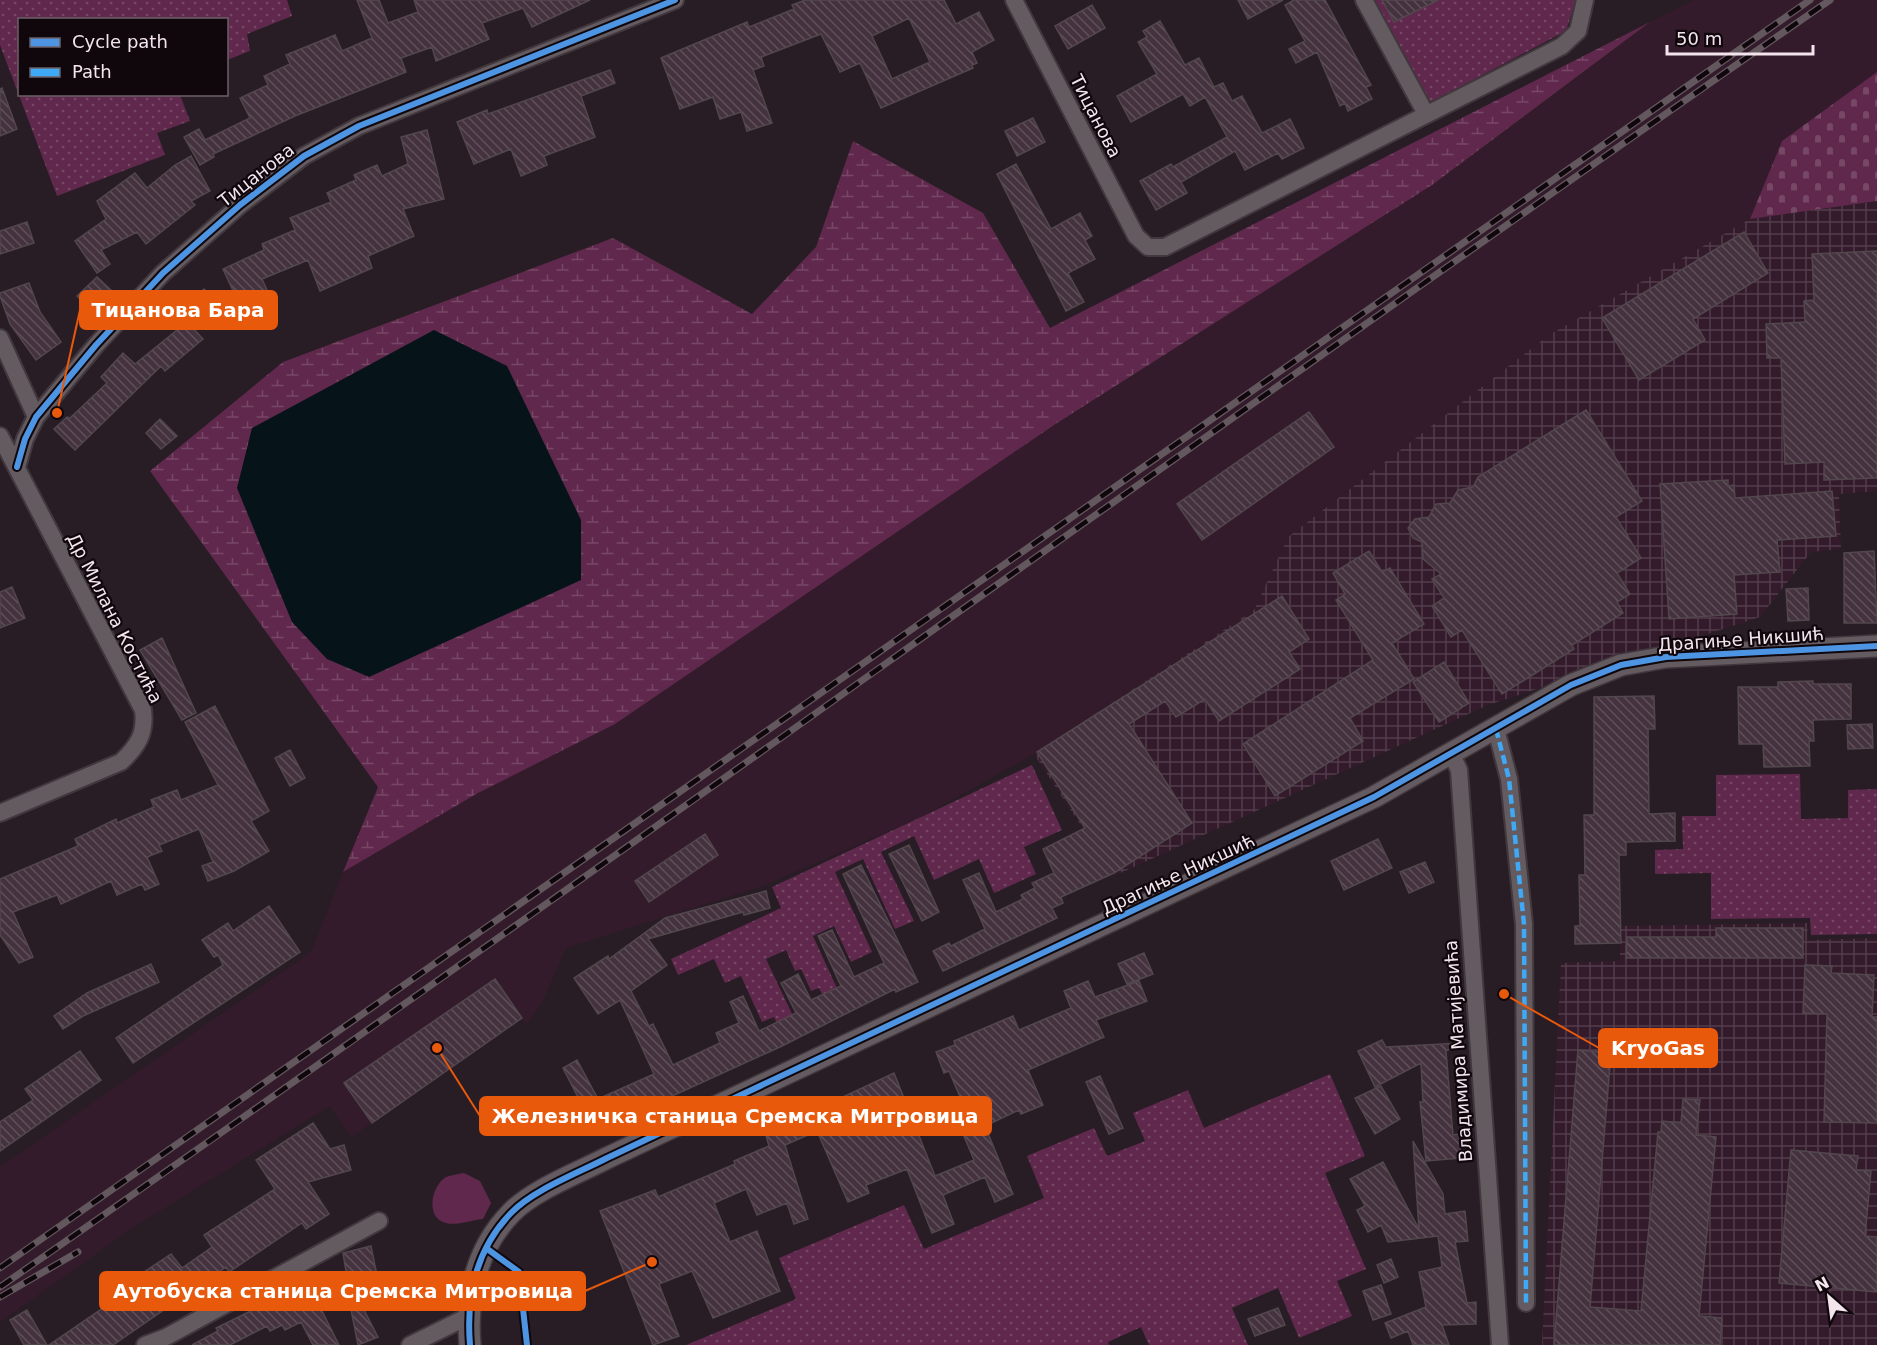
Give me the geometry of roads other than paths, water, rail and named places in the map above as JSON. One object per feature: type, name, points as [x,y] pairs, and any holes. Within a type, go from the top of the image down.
[{"type":"street","name":"Тицанова","points":[[17,468],[25,439],[36,417],[96,345],[163,273],[240,205],[304,156],[359,126],[675,0]]},
{"type":"street","name":"Тицанова","points":[[1014,0],[1136,236],[1148,247],[1165,248],[1426,114]]},
{"type":"street","points":[[1364,0],[1426,114],[1562,46],[1578,31],[1585,0]]},
{"type":"street","points":[[0,338],[36,417]]},
{"type":"street","name":"Др Милана Костића","points":[[0,436],[143,710],[145,725],[133,750],[121,762],[0,813]]},
{"type":"street","name":"Драгиње Никшић","points":[[467,1317],[480,1256],[511,1213],[549,1188],[607,1158],[1374,797],[1452,755],[1571,685],[1621,665],[1666,657],[1877,646]]},
{"type":"street","points":[[1496,729],[1509,779],[1524,924],[1526,1303]]},
{"type":"street","name":"Владимира Матијевића","points":[[1452,755],[1459,770],[1500,1345]]},
{"type":"street","points":[[145,1345],[166,1337],[379,1221]]},
{"type":"street","points":[[410,1345],[467,1317],[470,1345]]},
{"type":"railway","points":[[0,1268],[1810,0]]},
{"type":"railway","points":[[0,1287],[1371,320],[1830,0]]},
{"type":"railway","points":[[0,1297],[78,1252]]},
{"type":"place","name":"Тицанова Бара","points":[[57,413]]},
{"type":"place","name":"KryoGas","points":[[1504,994]]},
{"type":"place","name":"Железничка станица Сремска Митровица","points":[[437,1048]]},
{"type":"place","name":"Аутобуска станица Сремска Митровица","points":[[652,1262]]}]
